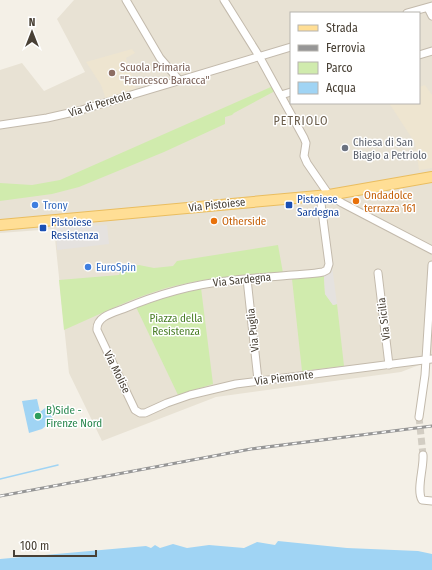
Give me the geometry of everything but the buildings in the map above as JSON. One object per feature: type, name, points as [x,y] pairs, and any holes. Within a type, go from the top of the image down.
[{"type":"main road","name":"Via Pistoiese","points":[[0,225],[324,195],[432,177]]},
{"type":"street","points":[[126,0],[160,58],[179,80]]},
{"type":"street","points":[[224,0],[259,57],[306,141],[304,155],[307,164],[324,195],[432,250]]},
{"type":"street","points":[[411,12],[430,7],[432,16]]},
{"type":"street","name":"Via di Peretola","points":[[0,124],[73,113],[290,47]]},
{"type":"street","points":[[420,55],[432,51]]},
{"type":"street","points":[[281,95],[290,92]]},
{"type":"street","name":"Via Sardegna","points":[[97,330],[97,323],[101,319],[157,295],[201,285],[247,279],[321,273],[327,270],[329,264],[324,195]]},
{"type":"street","points":[[419,417],[429,360],[432,265]]},
{"type":"street","name":"Via Sicilia","points":[[378,273],[390,365]]},
{"type":"street","name":"Via Puglia","points":[[247,279],[258,380]]},
{"type":"street","name":"Via Molise","points":[[97,330],[135,410],[140,413]]},
{"type":"street","name":"Via Piemonte","points":[[140,413],[207,390],[258,380],[429,360]]},
{"type":"street","points":[[423,455],[419,494],[422,500],[432,501]]},
{"type":"shaded area","points":[[74,0],[432,0],[432,360],[401,372],[216,397],[102,441],[69,373],[54,229],[0,233],[0,70],[22,63],[44,91],[85,72],[57,19]]},
{"type":"shaded area","name":"Scuola Primaria \"Francesco Baracca\"","points":[[132,49],[135,53],[126,58],[136,89],[106,99],[101,85],[86,62]]},
{"type":"shaded area","points":[[425,85],[432,95],[432,168],[419,170],[415,143],[390,104],[420,104],[420,87]]},
{"type":"shaded area","points":[[107,225],[109,244],[57,250],[56,228]]},
{"type":"shaded area","points":[[332,266],[337,304],[333,305],[325,294],[324,276]]},
{"type":"green space","points":[[273,86],[275,91],[232,115],[225,117],[225,124],[164,152],[79,187],[52,194],[0,201],[0,183],[32,185],[60,180]]},
{"type":"green space","points":[[278,245],[283,273],[218,278],[170,287],[131,300],[64,330],[59,280],[119,275],[122,268],[139,265],[154,268],[173,266],[177,261]]},
{"type":"green space","points":[[324,276],[325,294],[333,305],[337,304],[344,366],[302,371],[292,279]]},
{"type":"green space","name":"Piazza della Resistenza","points":[[201,288],[213,384],[178,395],[136,307],[171,295]]},
{"type":"water","name":"B)Side - Firenze Nord","points":[[37,399],[40,412],[49,405],[53,420],[42,429],[29,433],[22,401]]},
{"type":"water","points":[[278,541],[347,548],[418,551],[432,554],[432,570],[0,570],[0,559],[146,546],[151,548],[155,545],[160,548],[173,544],[187,548],[209,545],[244,548],[257,542],[275,545]]},
{"type":"waterway","points":[[0,479],[58,465]]},
{"type":"tunnel","points":[[419,417],[423,455]]},
{"type":"railway","points":[[0,496],[251,449],[432,426]]},
{"type":"place","name":"Scuola Primaria \"Francesco Baracca\"","points":[[112,73]]},
{"type":"place","name":"Chiesa di San Biagio a Petriolo","points":[[345,148]]},
{"type":"place","name":"Ondadolce terrazza 161","points":[[356,201]]},
{"type":"place","name":"Trony","points":[[35,205]]},
{"type":"place","name":"Pistoiese Sardegna","points":[[289,205]]},
{"type":"place","name":"Otherside","points":[[214,221]]},
{"type":"place","name":"Pistoiese Resistenza","points":[[43,228]]},
{"type":"place","name":"EuroSpin","points":[[88,267]]},
{"type":"place","name":"B)Side - Firenze Nord","points":[[38,416]]},
{"type":"district","name":"PETRIOLO","points":[[301,121]]}]
